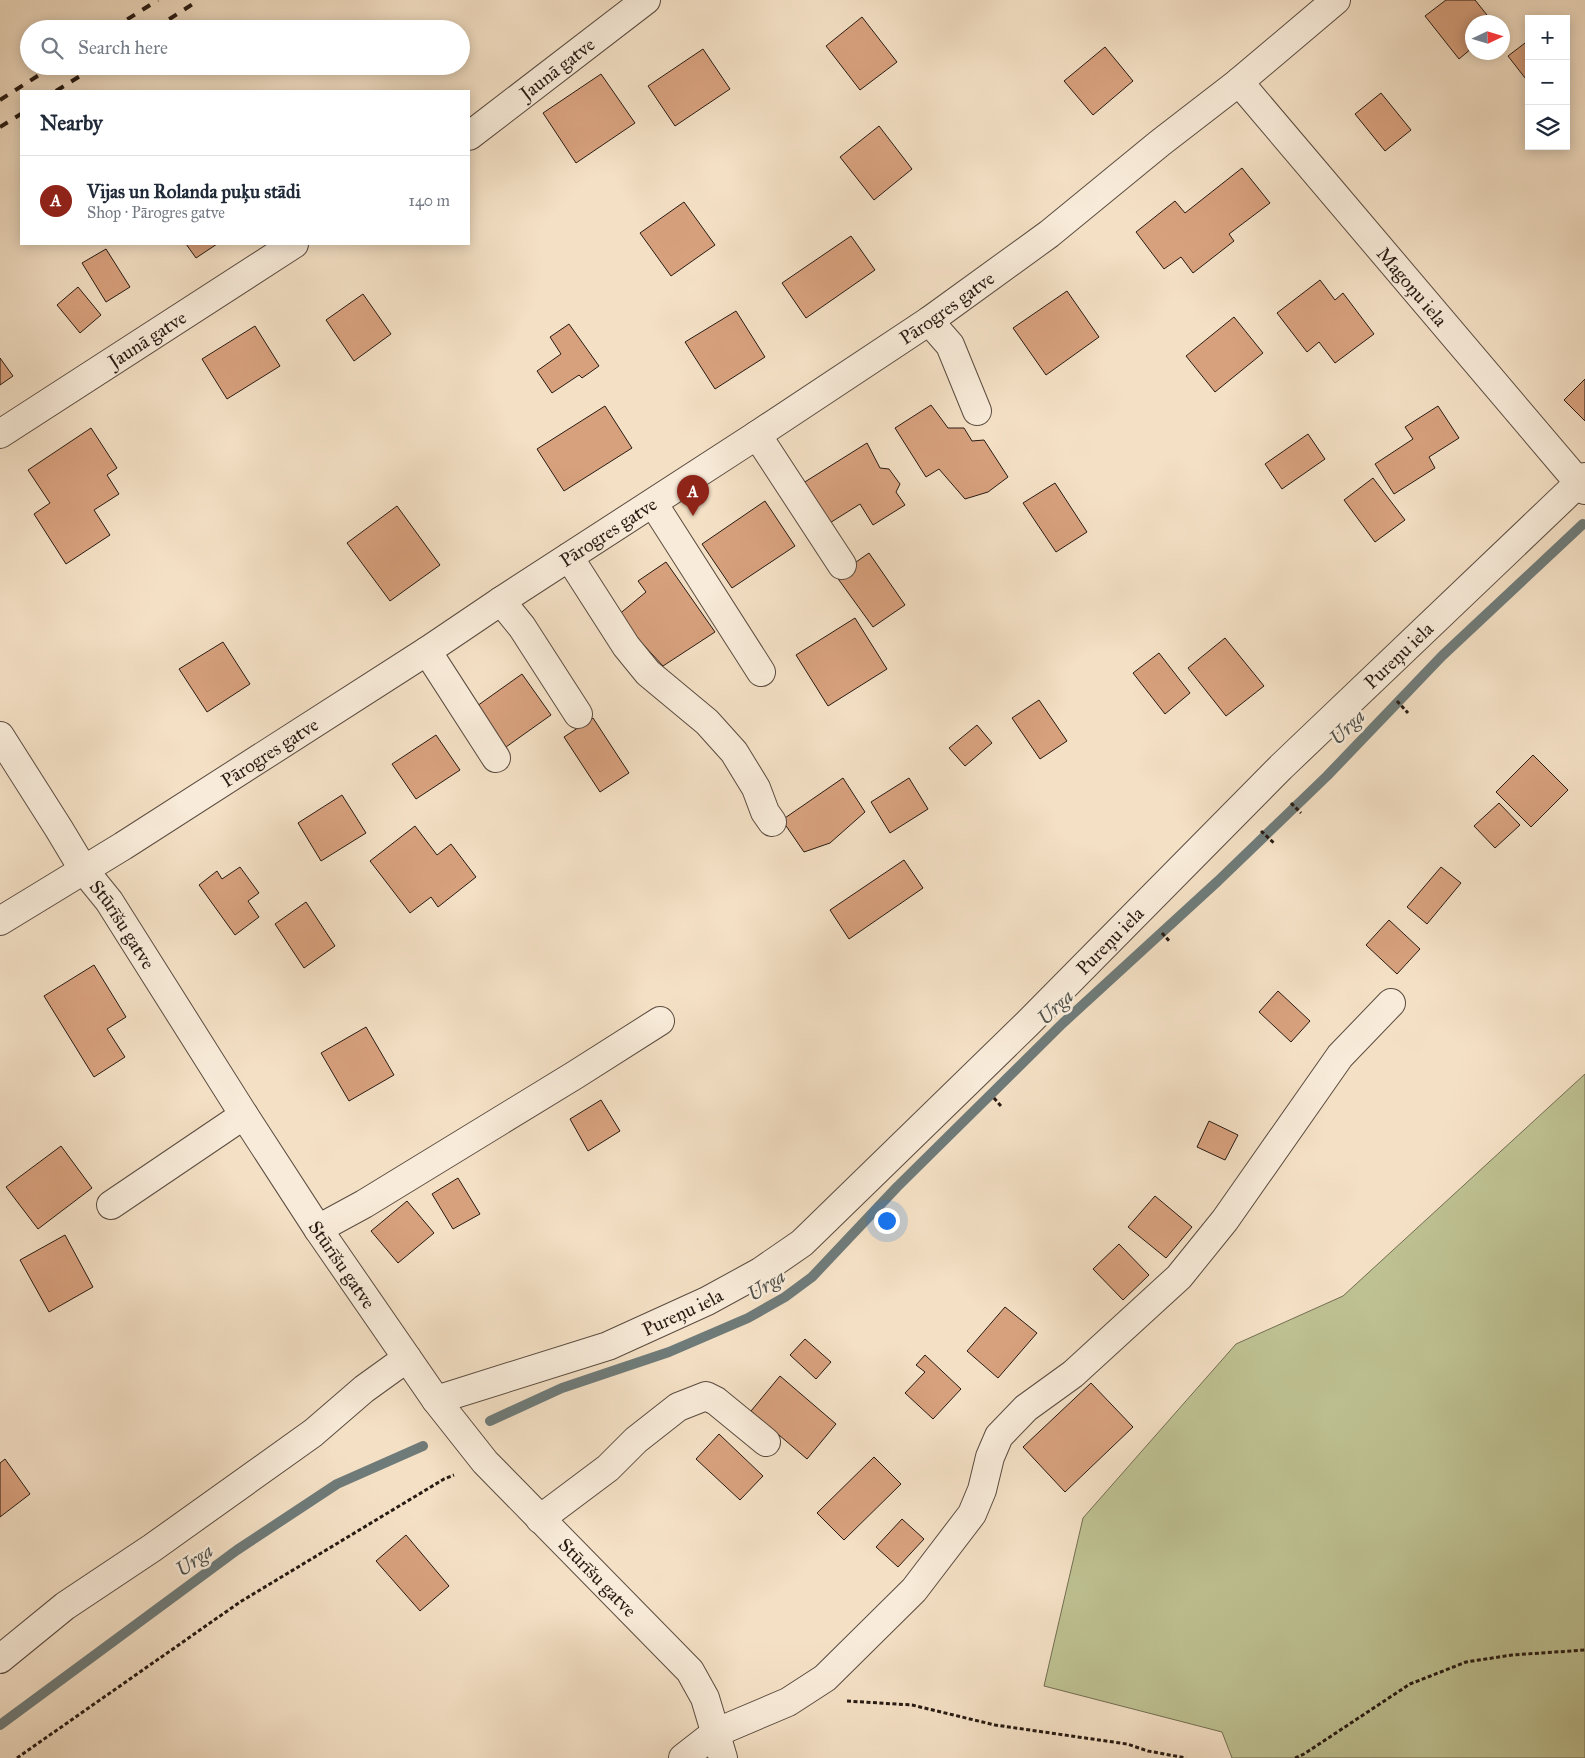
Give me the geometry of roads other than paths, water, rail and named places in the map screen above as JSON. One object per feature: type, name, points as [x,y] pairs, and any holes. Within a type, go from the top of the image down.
[{"type":"street","name":"Jaunā gatve","points":[[470,135],[646,0]]},
{"type":"street","name":"Pārogres gatve","points":[[0,921],[122,846],[427,651],[929,321],[1049,234],[1239,82],[1336,0]]},
{"type":"street","name":"Magoņu iela","points":[[1239,82],[1583,484]]},
{"type":"street","name":"Jaunā gatve","points":[[0,434],[292,245]]},
{"type":"street","points":[[929,321],[950,345],[977,411]]},
{"type":"street","points":[[758,435],[842,565]]},
{"type":"street","name":"Pureņu iela","points":[[436,1400],[608,1346],[707,1301],[760,1272],[802,1243],[1028,1023],[1281,767],[1583,484]]},
{"type":"street","points":[[653,503],[761,672]]},
{"type":"street","points":[[569,557],[626,646],[648,673],[707,722],[734,752],[756,788],[765,812],[772,822]]},
{"type":"street","points":[[501,601],[522,627],[578,714]]},
{"type":"street","points":[[427,651],[496,758]]},
{"type":"street","name":"Stūrīšu gatve","points":[[0,736],[83,869],[109,901],[318,1229],[436,1400],[485,1462],[690,1671],[704,1698],[723,1758]]},
{"type":"street","points":[[683,1758],[715,1733],[788,1702],[825,1678],[914,1590],[972,1514],[982,1490],[990,1457],[1000,1436],[1026,1408],[1072,1374],[1179,1277],[1225,1220],[1340,1056],[1391,1003]]},
{"type":"street","points":[[318,1229],[364,1204],[512,1114],[660,1021]]},
{"type":"street","points":[[111,1205],[244,1115]]},
{"type":"street","points":[[0,1659],[65,1606],[152,1548],[313,1433],[364,1389],[407,1358]]},
{"type":"street","points":[[540,1519],[608,1468],[636,1440],[678,1407],[706,1396],[716,1401],[766,1442]]},
{"type":"waterway","name":"Urga","points":[[490,1421],[562,1388],[669,1352],[748,1318],[785,1297],[812,1277],[897,1187],[1063,1023],[1218,881],[1327,776],[1442,656],[1583,524]]},
{"type":"waterway","name":"Urga","points":[[0,1725],[237,1550],[337,1484],[423,1446]]},
{"type":"railway","points":[[126,20],[158,0]]},
{"type":"railway","points":[[168,20],[199,0]]},
{"type":"railway","points":[[0,100],[39,75]]},
{"type":"railway","points":[[58,90],[82,75]]},
{"type":"railway","points":[[0,127],[20,115]]},
{"type":"place","name":"Vijas un Rolanda puķu stādi","points":[[693,516]]}]
